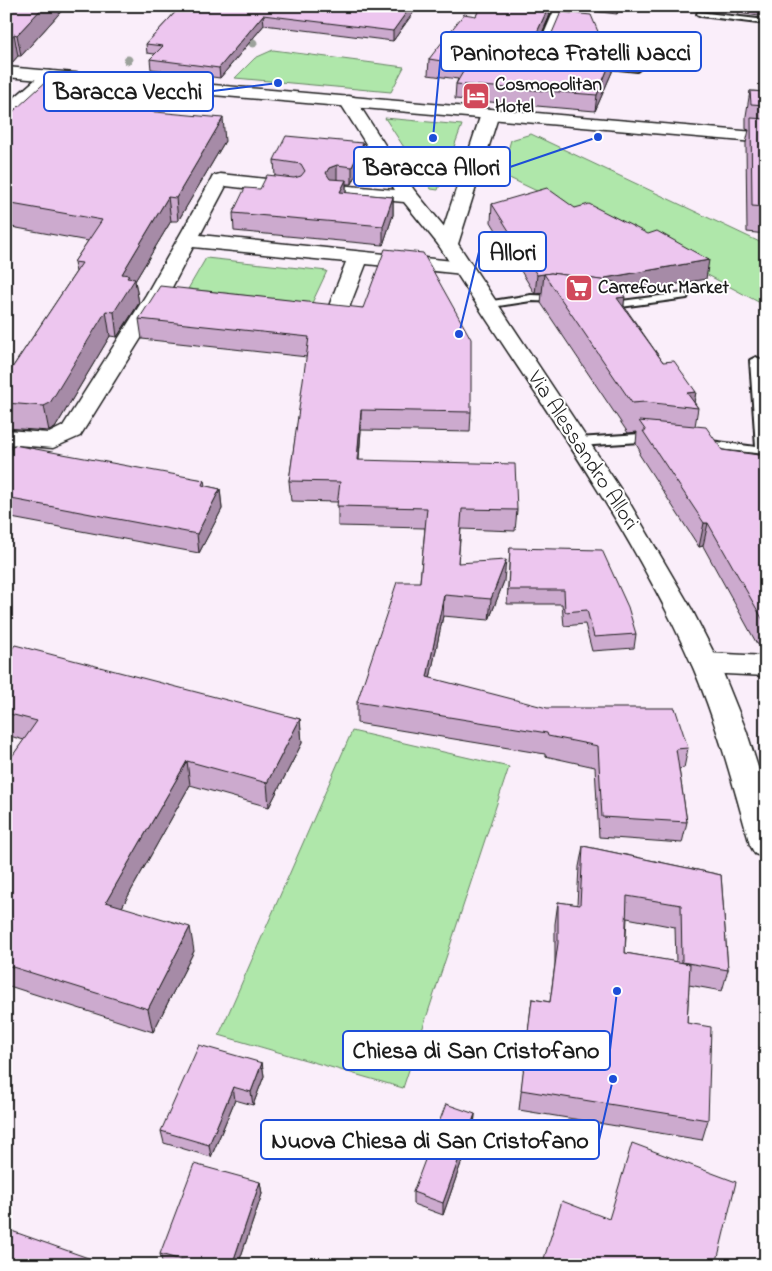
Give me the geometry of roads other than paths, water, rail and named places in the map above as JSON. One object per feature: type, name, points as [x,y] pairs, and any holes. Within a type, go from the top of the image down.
[{"type":"street","points":[[6,72],[766,138]]},
{"type":"street","points":[[6,116],[50,76]]},
{"type":"street","points":[[6,93],[29,95]]},
{"type":"street","name":"Via Alessandro Allori","points":[[348,101],[411,197],[430,224],[448,244],[578,442],[648,554],[705,663],[728,718],[766,845]]},
{"type":"street","points":[[448,244],[490,114]]},
{"type":"street","points":[[6,437],[53,441],[72,431],[166,296],[187,240],[220,180],[294,188]]},
{"type":"street","points":[[338,191],[411,197]]},
{"type":"street","points":[[187,240],[463,268]]},
{"type":"street","points":[[289,308],[337,313],[358,257]]},
{"type":"street","points":[[705,663],[766,666]]},
{"type":"lane","points":[[558,60],[538,57],[560,6]]},
{"type":"lane","points":[[701,14],[766,22]]},
{"type":"lane","points":[[588,63],[637,68]]},
{"type":"lane","points":[[591,304],[609,306],[683,296]]},
{"type":"lane","points":[[486,304],[548,297],[574,301]]},
{"type":"lane","points":[[687,443],[764,452],[756,360]]},
{"type":"lane","points":[[578,442],[640,438],[668,441]]},
{"type":"place","name":"Baracca Vecchi","points":[[278,83]]},
{"type":"place","name":"Cosmopolitan Hotel","points":[[476,96]]},
{"type":"place","name":"Baracca Allori","points":[[598,137]]},
{"type":"place","name":"Paninoteca Fratelli Nacci","points":[[433,138]]},
{"type":"place","name":"Carrefour Market","points":[[579,288]]},
{"type":"place","name":"Allori","points":[[459,334]]},
{"type":"place","name":"Chiesa di San Cristofano","points":[[617,991]]},
{"type":"place","name":"Nuova Chiesa di San Cristofano","points":[[613,1079]]}]
